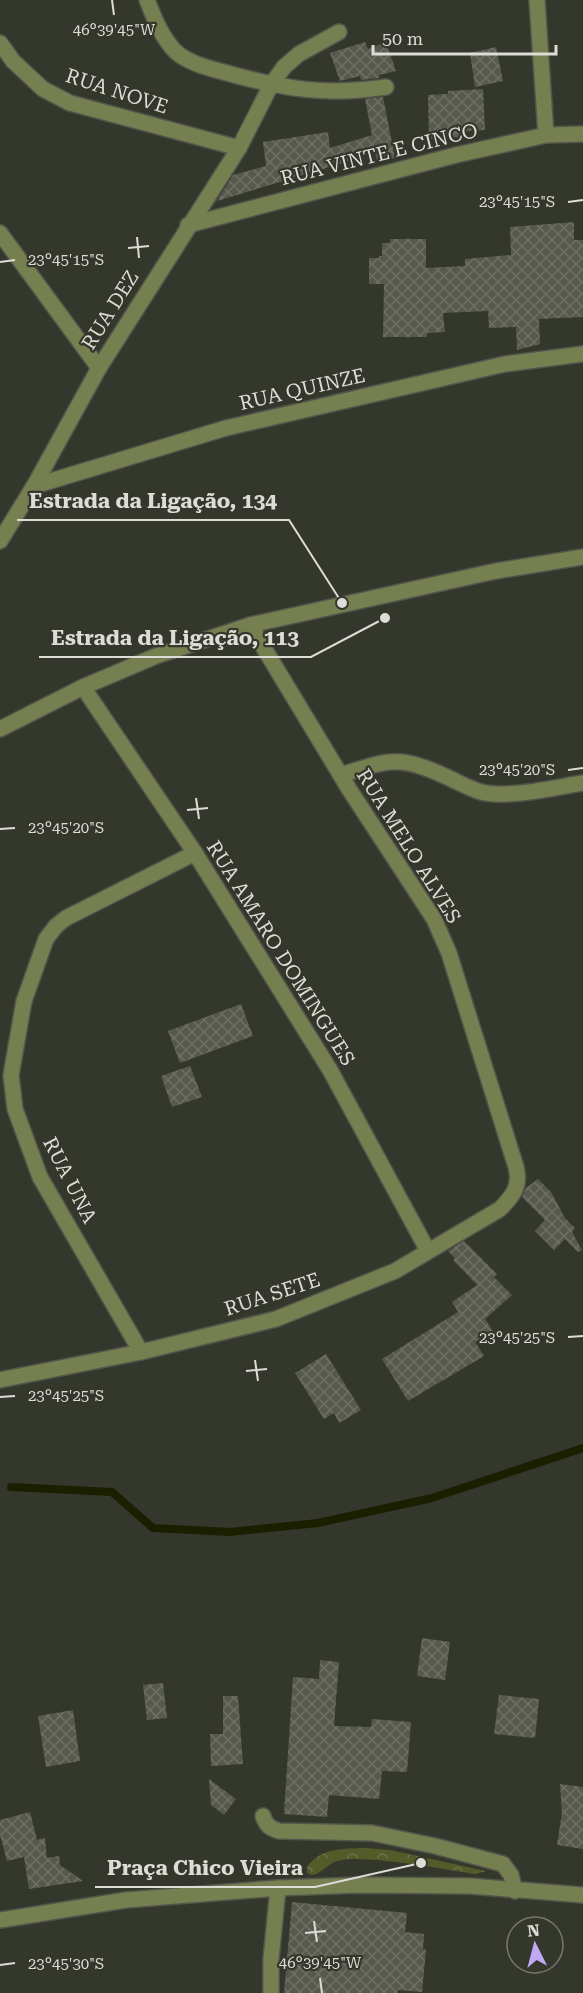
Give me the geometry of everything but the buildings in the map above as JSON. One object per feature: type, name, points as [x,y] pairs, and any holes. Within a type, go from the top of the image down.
[{"type":"street","points":[[147,0],[164,39],[177,53],[195,64],[271,85],[337,92],[386,87]]},
{"type":"street","points":[[537,0],[546,135]]},
{"type":"street","name":"RUA DEZ","points":[[0,541],[34,486],[99,368],[239,148],[271,85],[284,67],[299,54],[339,32]]},
{"type":"street","name":"RUA NOVE","points":[[0,43],[14,61],[43,88],[70,103],[239,148]]},
{"type":"street","name":"RUA VINTE E CINCO","points":[[188,225],[456,155],[546,135],[583,134]]},
{"type":"street","points":[[0,233],[99,368]]},
{"type":"street","name":"RUA QUINZE","points":[[34,486],[226,428],[505,364],[583,354]]},
{"type":"street","points":[[0,729],[83,687],[156,656],[250,625],[496,571],[583,557]]},
{"type":"street","name":"RUA MELO ALVES","points":[[250,625],[341,775],[434,919],[448,953],[518,1175]]},
{"type":"street","name":"RUA AMARO DOMINGUES","points":[[83,687],[195,853],[330,1070],[428,1251]]},
{"type":"street","points":[[341,775],[377,764],[401,760],[424,767],[482,792],[500,794],[583,783]]},
{"type":"street","name":"RUA UNA","points":[[141,1352],[40,1177],[15,1109],[11,1075],[24,1001],[46,939],[56,926],[66,918],[195,853]]},
{"type":"street","name":"RUA SETE","points":[[0,1380],[141,1352],[276,1319],[385,1275],[500,1209],[513,1195],[518,1175]]},
{"type":"street","points":[[263,1816],[265,1824],[279,1831],[372,1833],[408,1839],[503,1864],[512,1875],[515,1891]]},
{"type":"street","points":[[0,1920],[126,1900],[278,1888],[470,1886],[583,1895]]},
{"type":"street","points":[[271,1993],[271,1959],[278,1888]]},
{"type":"green space","points":[[366,1848],[390,1850],[486,1871],[476,1874],[405,1863],[348,1859],[334,1862],[313,1875],[307,1873],[307,1867],[313,1860],[326,1852]]},
{"type":"waterway","points":[[11,1487],[112,1492],[153,1528],[230,1532],[318,1523],[432,1498],[583,1448]]},
{"type":"place","name":"Estrada da Ligação, 134","points":[[342,603]]},
{"type":"place","name":"Estrada da Ligação, 113","points":[[385,618]]},
{"type":"place","name":"Praça Chico Vieira","points":[[421,1863]]}]
